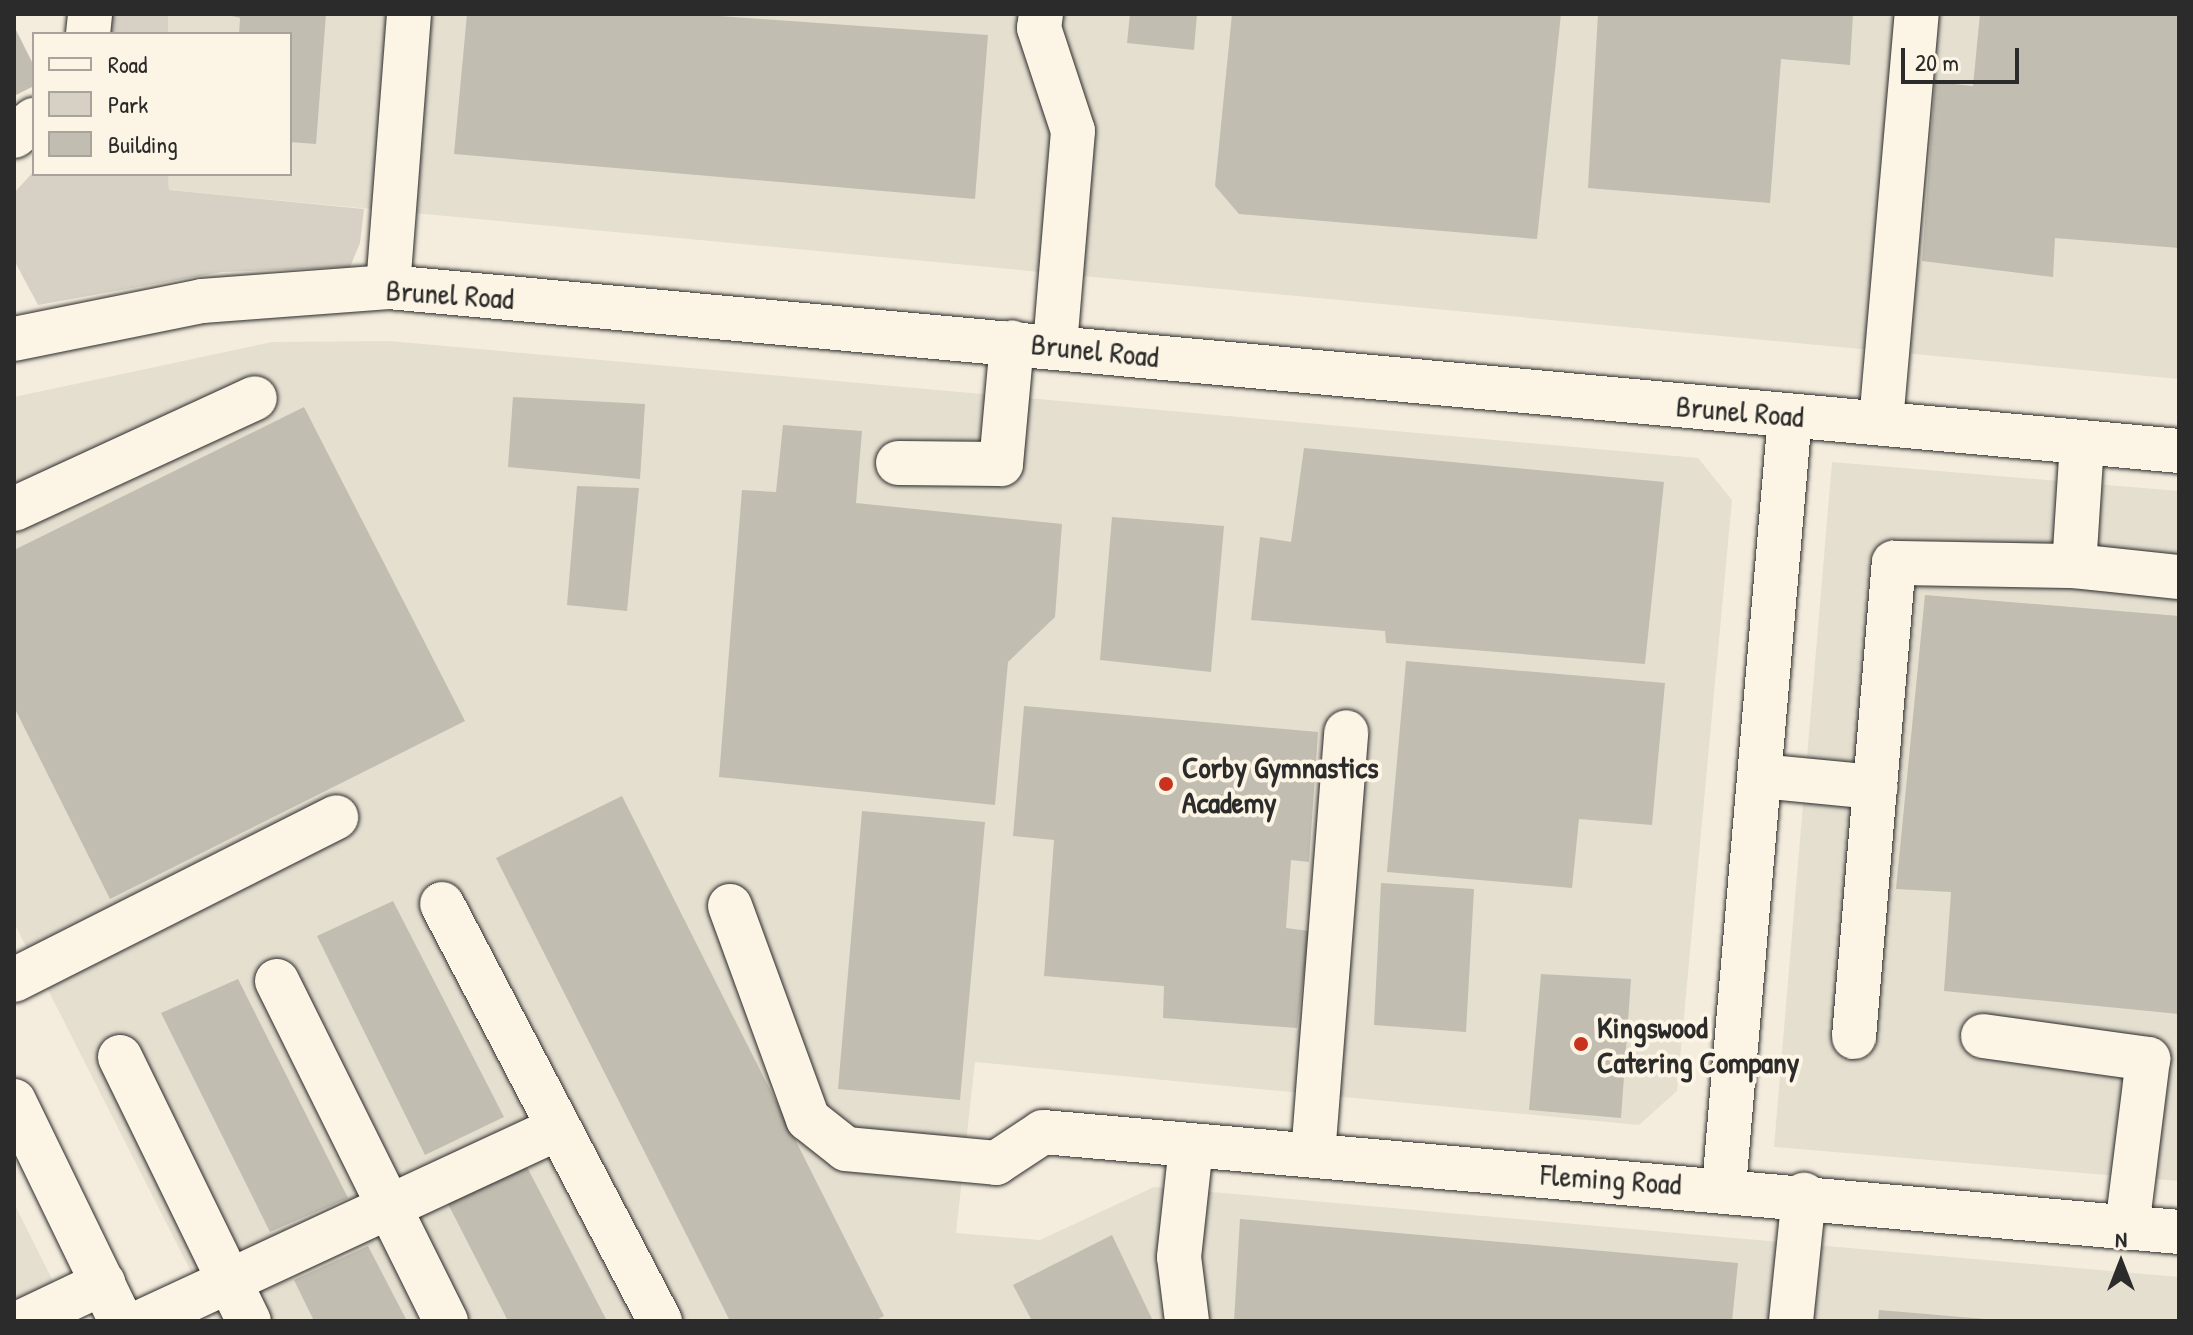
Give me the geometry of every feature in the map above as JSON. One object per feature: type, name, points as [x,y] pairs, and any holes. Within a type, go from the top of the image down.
[{"type":"street","points":[[388,287],[409,14]]},
{"type":"street","points":[[1041,14],[1039,28],[1073,131],[1055,346]]},
{"type":"street","points":[[1881,422],[1917,14]]},
{"type":"street","points":[[14,136],[32,122]]},
{"type":"street","name":"Brunel Road","points":[[17,325],[202,301],[388,287],[2179,451]]},
{"type":"street","points":[[898,463],[1001,464],[1012,342]]},
{"type":"street","points":[[14,509],[255,398]]},
{"type":"street","points":[[1724,1187],[1790,416]]},
{"type":"street","points":[[2074,566],[2082,443]]},
{"type":"street","points":[[1854,1037],[1894,563],[2074,566],[2179,577]]},
{"type":"street","points":[[1313,1155],[1346,732]]},
{"type":"street","points":[[1760,776],[1875,787]]},
{"type":"street","points":[[14,980],[336,817]]},
{"type":"street","points":[[442,904],[660,1321]]},
{"type":"street","name":"Fleming Road","points":[[730,906],[808,1119],[846,1149],[996,1163],[1043,1132],[1724,1187],[2179,1232]]},
{"type":"street","points":[[277,981],[446,1321]]},
{"type":"street","points":[[1983,1036],[2148,1059],[2127,1227]]},
{"type":"street","points":[[120,1057],[249,1321]]},
{"type":"street","points":[[14,1101],[112,1302],[23,1321]]},
{"type":"street","points":[[143,1321],[558,1128]]},
{"type":"street","points":[[1187,1321],[1179,1257],[1191,1146]]},
{"type":"street","points":[[1791,1321],[1804,1195]]},
{"type":"shaded area","points":[[168,14],[2179,14],[2179,379],[169,190],[168,176],[292,176],[292,32],[168,32]]},
{"type":"shaded area","points":[[389,341],[1698,458],[1732,500],[1677,1091],[1639,1125],[975,1062],[956,1233],[1040,1240],[1154,1187],[2179,1277],[2179,1321],[216,1321],[14,923],[14,397],[272,342]]},
{"type":"shaded area","points":[[1832,462],[2179,491],[2179,1181],[1774,1147]]},
{"type":"shaded area","points":[[14,1203],[73,1321],[14,1321]]},
{"type":"green space","points":[[96,14],[168,14],[168,32],[99,32]]},
{"type":"green space","points":[[32,173],[32,176],[168,176],[169,190],[364,209],[360,243],[350,267],[222,272],[38,305],[14,260],[14,193]]},
{"type":"building","points":[[224,14],[326,14],[316,144],[292,142],[292,32],[239,32],[240,18]]},
{"type":"building","points":[[467,14],[691,14],[988,35],[975,199],[454,154]]},
{"type":"building","points":[[1130,14],[1197,14],[1194,50],[1127,43]]},
{"type":"building","points":[[1232,14],[1561,14],[1537,239],[1239,214],[1215,186]]},
{"type":"building","points":[[1598,14],[1853,14],[1850,65],[1781,59],[1770,203],[1588,188]]},
{"type":"building","points":[[1980,14],[2179,14],[2179,248],[2055,238],[2053,277],[1922,261],[1935,82],[1973,86]]},
{"type":"building","points":[[14,26],[32,62],[32,87],[14,96]]},
{"type":"building","points":[[513,397],[645,404],[640,479],[508,467]]},
{"type":"building","points":[[304,407],[465,721],[110,899],[14,707],[14,550]]},
{"type":"building","points":[[783,425],[862,431],[856,503],[1062,524],[1055,617],[1008,662],[995,805],[719,777],[742,490],[776,492]]},
{"type":"building","points":[[1304,448],[1664,482],[1645,664],[1386,643],[1385,631],[1251,620],[1260,537],[1291,542]]},
{"type":"building","points":[[577,486],[639,488],[627,611],[567,605]]},
{"type":"building","points":[[1112,517],[1224,526],[1211,672],[1100,660]]},
{"type":"building","points":[[1925,595],[2179,616],[2179,1014],[1944,991],[1951,892],[1896,889]]},
{"type":"building","points":[[1406,661],[1665,683],[1652,825],[1579,819],[1572,888],[1387,872]]},
{"type":"building","points":[[1024,706],[1318,732],[1309,862],[1291,860],[1286,928],[1309,931],[1297,1028],[1163,1018],[1164,986],[1044,976],[1054,840],[1013,836]]},
{"type":"building","points":[[622,796],[884,1316],[874,1321],[730,1321],[496,858]]},
{"type":"building","points":[[862,811],[985,822],[960,1100],[838,1089]]},
{"type":"building","points":[[1381,883],[1474,889],[1466,1032],[1374,1025]]},
{"type":"building","points":[[393,901],[504,1117],[425,1155],[317,936]]},
{"type":"building","name":"Kingswood Catering Company","points":[[1541,974],[1631,979],[1621,1118],[1529,1110]]},
{"type":"building","points":[[238,979],[348,1198],[270,1232],[161,1013]]},
{"type":"building","points":[[527,1167],[607,1321],[508,1321],[448,1204]]},
{"type":"building","points":[[1240,1219],[1738,1263],[1732,1321],[1234,1321]]},
{"type":"building","points":[[1112,1235],[1153,1321],[1032,1321],[1013,1285]]},
{"type":"building","points":[[368,1246],[407,1321],[314,1321],[294,1280]]},
{"type":"building","points":[[1879,1310],[1985,1319],[1985,1321],[1878,1321]]},
{"type":"place","name":"Corby Gymnastics Academy","points":[[1166,784]]},
{"type":"place","name":"Kingswood Catering Company","points":[[1581,1044]]}]
